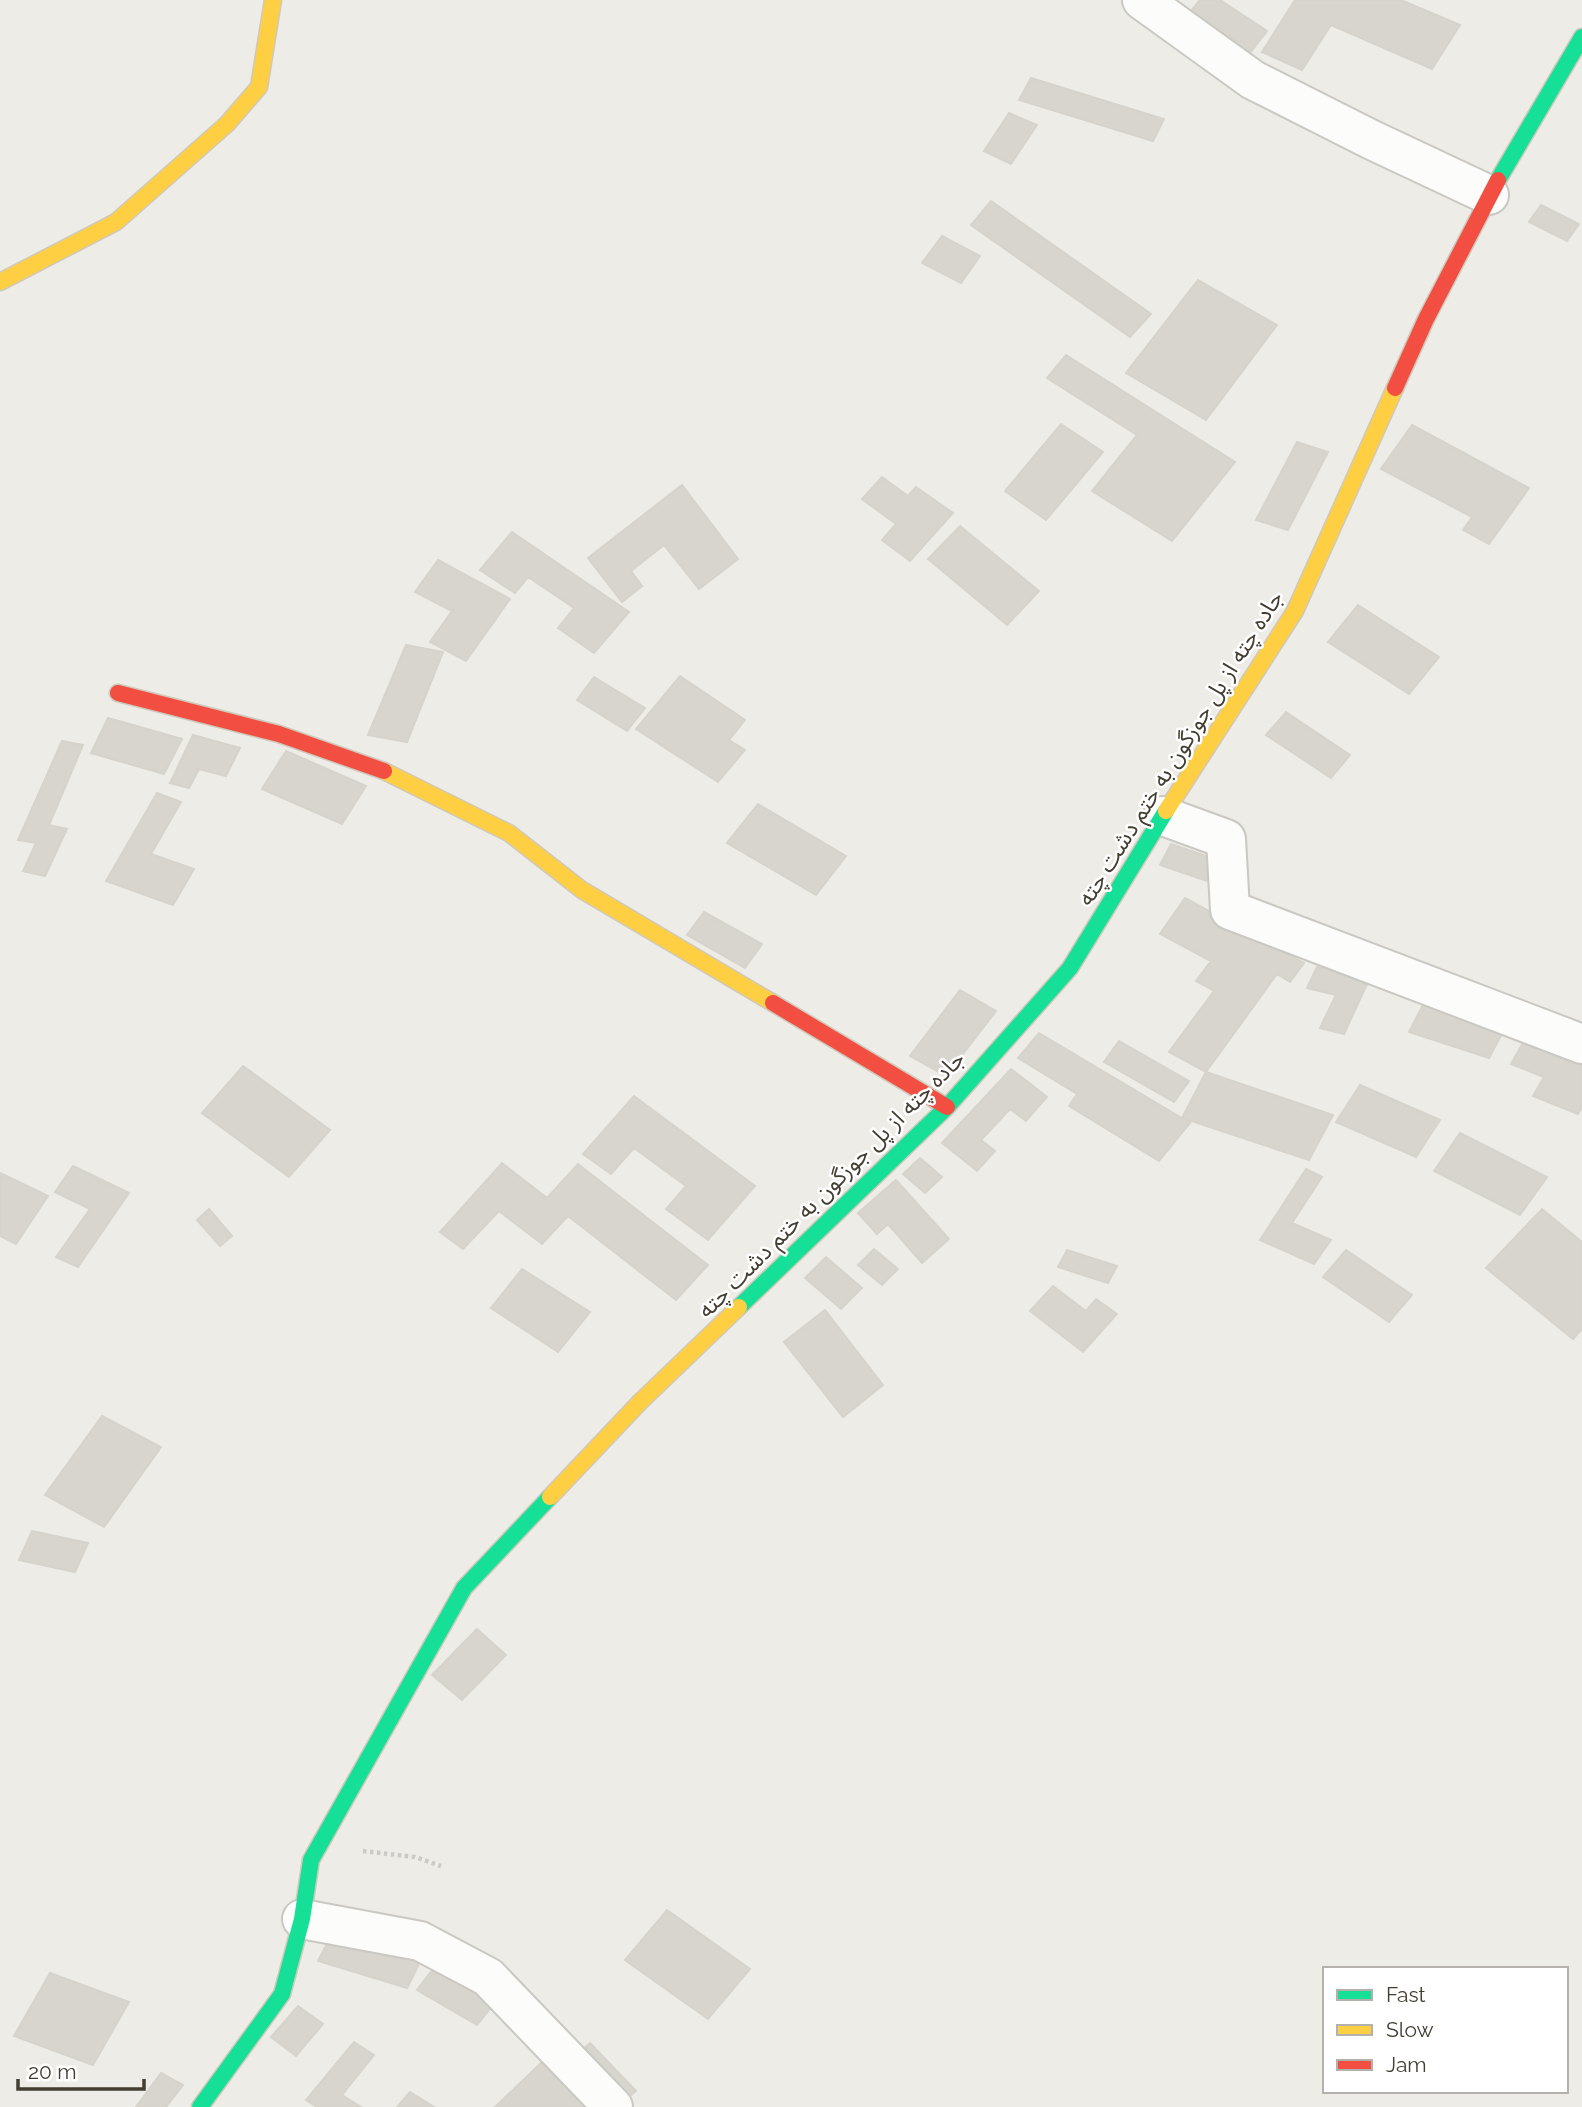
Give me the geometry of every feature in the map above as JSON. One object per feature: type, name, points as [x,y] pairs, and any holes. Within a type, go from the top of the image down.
[{"type":"street","points":[[0,282],[116,222],[227,124],[260,87],[272,0]]},
{"type":"street","points":[[1142,0],[1253,80],[1489,195]]},
{"type":"street","name":"جاده چته از پل جوزگون به ختم دشت چته","points":[[200,2107],[282,1994],[302,1919],[311,1860],[464,1588],[640,1402],[947,1107],[1070,968],[1163,816],[1295,611],[1426,319],[1489,195],[1582,37]]},
{"type":"street","points":[[118,693],[279,734],[388,772],[509,833],[582,890],[947,1107]]},
{"type":"street","points":[[1163,816],[1226,839],[1230,910],[1582,1044]]},
{"type":"street","points":[[302,1919],[420,1941],[488,1977],[613,2107]]},
{"type":"path","points":[[322,1839],[354,1850],[415,1857],[441,1866]]},
{"type":"building","points":[[1200,0],[1220,0],[1267,31],[1250,53],[1190,12]]},
{"type":"building","points":[[1295,0],[1401,0],[1460,25],[1432,69],[1331,25],[1302,70],[1262,52]]},
{"type":"building","points":[[1031,78],[1164,119],[1153,141],[1019,100]]},
{"type":"building","points":[[1009,113],[1037,125],[1011,164],[984,151]]},
{"type":"building","points":[[991,201],[1151,314],[1130,337],[971,225]]},
{"type":"building","points":[[1541,205],[1579,224],[1567,241],[1529,222]]},
{"type":"building","points":[[942,236],[980,256],[961,283],[922,263]]},
{"type":"building","points":[[1198,280],[1277,325],[1206,420],[1126,373]]},
{"type":"building","points":[[1066,355],[1235,462],[1172,541],[1092,491],[1137,435],[1047,378]]},
{"type":"building","points":[[1061,424],[1103,452],[1046,520],[1005,491]]},
{"type":"building","points":[[1412,425],[1529,488],[1489,544],[1463,530],[1472,517],[1381,469]]},
{"type":"building","points":[[1297,442],[1328,452],[1288,530],[1256,520]]},
{"type":"building","points":[[882,477],[908,496],[916,487],[953,513],[910,561],[882,540],[896,524],[862,499]]},
{"type":"building","points":[[682,485],[738,559],[699,589],[664,545],[631,571],[642,586],[622,602],[588,558]]},
{"type":"building","points":[[960,526],[1039,591],[1007,625],[928,559]]},
{"type":"building","points":[[512,532],[629,612],[594,653],[558,628],[574,608],[528,577],[515,593],[480,570]]},
{"type":"building","points":[[438,560],[510,599],[466,661],[430,642],[452,611],[415,592]]},
{"type":"building","points":[[1358,605],[1439,657],[1409,694],[1328,642]]},
{"type":"building","points":[[406,645],[443,652],[407,742],[368,735]]},
{"type":"building","points":[[680,676],[745,720],[729,740],[745,750],[718,782],[636,729]]},
{"type":"building","points":[[594,677],[645,708],[627,731],[577,700]]},
{"type":"building","points":[[1286,712],[1350,755],[1331,778],[1266,735]]},
{"type":"building","points":[[108,718],[182,739],[164,774],[91,753]]},
{"type":"building","points":[[193,735],[240,748],[226,776],[199,769],[189,788],[170,783]]},
{"type":"building","points":[[62,741],[83,745],[49,825],[67,829],[45,876],[23,871],[36,843],[18,840]]},
{"type":"building","points":[[286,751],[366,786],[342,824],[262,789]]},
{"type":"building","points":[[157,793],[181,802],[151,854],[194,869],[173,905],[106,881]]},
{"type":"building","points":[[758,804],[846,856],[816,895],[727,843]]},
{"type":"building","points":[[1171,844],[1218,860],[1207,881],[1160,865]]},
{"type":"building","points":[[1185,898],[1304,963],[1290,982],[1277,974],[1206,1072],[1169,1052],[1214,991],[1196,981],[1211,961],[1160,934]]},
{"type":"building","points":[[704,912],[762,944],[745,968],[687,935]]},
{"type":"building","points":[[1317,967],[1369,980],[1344,1034],[1320,1028],[1336,995],[1307,988]]},
{"type":"building","points":[[960,990],[996,1011],[946,1076],[910,1056]]},
{"type":"building","points":[[1425,1001],[1505,1028],[1489,1058],[1409,1032]]},
{"type":"building","points":[[1039,1033],[1190,1123],[1159,1161],[1069,1106],[1077,1094],[1018,1058]]},
{"type":"building","points":[[1119,1041],[1189,1081],[1174,1102],[1104,1062]]},
{"type":"building","points":[[1524,1041],[1582,1063],[1582,1108],[1578,1114],[1533,1096],[1544,1077],[1511,1064]]},
{"type":"building","points":[[243,1066],[330,1130],[289,1177],[202,1113]]},
{"type":"building","points":[[1011,1069],[1047,1097],[1026,1121],[1010,1109],[981,1140],[995,1151],[977,1171],[942,1143]]},
{"type":"building","points":[[1206,1072],[1333,1115],[1309,1160],[1182,1118]]},
{"type":"building","points":[[1360,1085],[1440,1120],[1416,1157],[1336,1122]]},
{"type":"building","points":[[634,1096],[755,1186],[708,1240],[666,1209],[686,1186],[634,1148],[611,1174],[583,1154]]},
{"type":"building","points":[[1460,1133],[1547,1177],[1520,1215],[1434,1171]]},
{"type":"building","points":[[920,1158],[942,1177],[925,1193],[903,1174]]},
{"type":"building","points":[[502,1163],[547,1198],[578,1164],[708,1265],[676,1300],[568,1216],[542,1244],[499,1211],[463,1249],[440,1232]]},
{"type":"building","points":[[73,1166],[129,1193],[78,1267],[56,1257],[90,1209],[55,1192]]},
{"type":"building","points":[[1306,1169],[1322,1177],[1292,1223],[1331,1240],[1314,1264],[1260,1240]]},
{"type":"building","points":[[0,1173],[48,1196],[16,1244],[0,1236]]},
{"type":"building","points":[[896,1180],[949,1239],[922,1263],[888,1224],[877,1234],[858,1213]]},
{"type":"building","points":[[209,1209],[232,1236],[220,1246],[197,1220]]},
{"type":"building","points":[[1542,1209],[1582,1242],[1582,1329],[1573,1339],[1486,1268]]},
{"type":"building","points":[[874,1249],[898,1269],[882,1285],[858,1265]]},
{"type":"building","points":[[1067,1250],[1117,1266],[1108,1283],[1058,1267]]},
{"type":"building","points":[[1346,1250],[1412,1295],[1389,1322],[1323,1277]]},
{"type":"building","points":[[826,1257],[862,1288],[841,1309],[805,1278]]},
{"type":"building","points":[[522,1269],[590,1312],[558,1352],[491,1308]]},
{"type":"building","points":[[1053,1286],[1086,1311],[1096,1299],[1117,1314],[1083,1352],[1030,1311]]},
{"type":"building","points":[[825,1310],[883,1385],[843,1417],[784,1342]]},
{"type":"building","points":[[102,1416],[161,1447],[104,1527],[45,1495]]},
{"type":"building","points":[[32,1531],[88,1543],[75,1572],[19,1560]]},
{"type":"building","points":[[477,1629],[506,1655],[462,1700],[432,1675]]},
{"type":"building","points":[[667,1910],[750,1969],[708,2019],[625,1960]]},
{"type":"building","points":[[331,1936],[420,1962],[407,1988],[318,1961]]},
{"type":"building","points":[[436,1965],[496,2001],[477,2025],[417,1990]]},
{"type":"building","points":[[50,1973],[129,2002],[93,2065],[14,2036]]},
{"type":"building","points":[[298,2006],[323,2024],[296,2056],[271,2037]]},
{"type":"building","points":[[354,2042],[374,2055],[342,2095],[361,2107],[317,2107],[306,2100]]},
{"type":"building","points":[[590,2043],[636,2091],[624,2101],[578,2053]]},
{"type":"building","points":[[542,2062],[591,2107],[496,2106]]},
{"type":"building","points":[[161,2073],[183,2085],[166,2107],[136,2107]]},
{"type":"building","points":[[410,2092],[434,2107],[397,2107]]},
{"type":"traffic: fast","points":[[1498,180],[1582,37]]},
{"type":"traffic: fast","points":[[739,1307],[947,1107],[1070,968],[1166,811]]},
{"type":"traffic: fast","points":[[200,2107],[282,1994],[302,1919],[311,1860],[464,1588],[550,1497]]},
{"type":"traffic: slow","points":[[0,282],[116,222],[227,124],[259,87],[273,0]]},
{"type":"traffic: slow","points":[[1166,811],[1295,611],[1395,388]]},
{"type":"traffic: slow","points":[[384,771],[509,833],[582,890],[773,1003]]},
{"type":"traffic: slow","points":[[550,1497],[640,1402],[739,1307]]},
{"type":"traffic: jam","points":[[1395,388],[1426,319],[1498,180]]},
{"type":"traffic: jam","points":[[118,693],[279,734],[384,771]]},
{"type":"traffic: jam","points":[[773,1003],[947,1107]]}]
